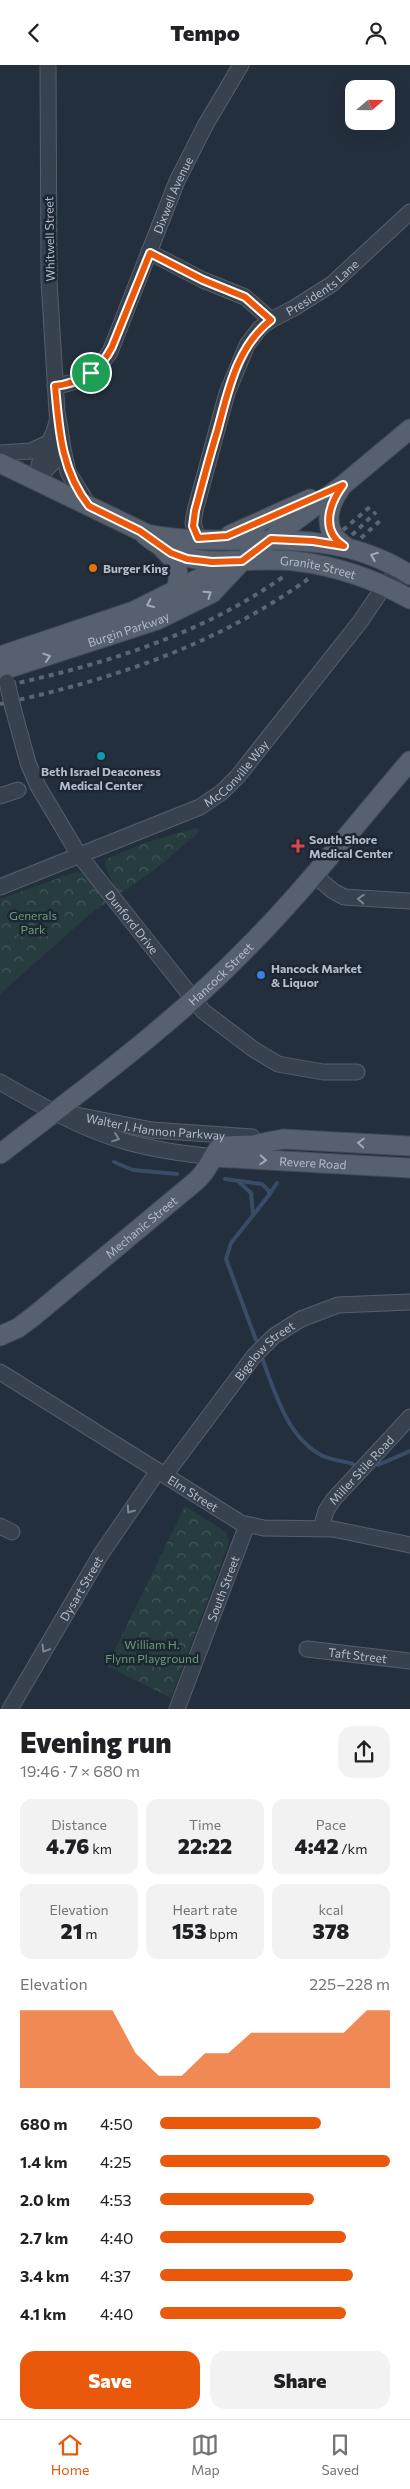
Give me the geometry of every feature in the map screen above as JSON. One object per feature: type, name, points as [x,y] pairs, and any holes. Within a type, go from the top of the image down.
[{"type":"main road","name":"Burgin Parkway","points":[[3,670],[116,635],[177,611],[212,593],[242,561],[343,485],[410,429]]},
{"type":"main road","name":"Granite Street","points":[[0,463],[140,531],[162,548],[187,559],[212,562],[283,561],[311,564],[352,573],[385,585],[410,599]]},
{"type":"main road","points":[[218,538],[343,485]]},
{"type":"main road","points":[[343,485],[333,499],[328,520],[335,538],[344,546]]},
{"type":"main road","name":"Granite Street","points":[[140,531],[164,537],[313,541],[344,546],[375,555],[406,572]]},
{"type":"main road","points":[[162,548],[175,562],[179,571],[176,592]]},
{"type":"main road","name":"Burgin Parkway","points":[[3,670],[176,592],[203,577],[242,561]]},
{"type":"main road","name":"Hancock Street","points":[[0,1154],[193,1000],[245,951],[410,761]]},
{"type":"main road","name":"Mechanic Street","points":[[0,1336],[18,1328],[34,1316],[189,1187],[208,1170],[218,1149],[225,1145],[253,1145],[283,1139]]},
{"type":"main road","name":"Revere Road","points":[[283,1139],[410,1146]]},
{"type":"main road","name":"Revere Road","points":[[214,1157],[410,1168]]},
{"type":"street","name":"Whitwell Street","points":[[36,480],[58,457],[48,251],[48,65]]},
{"type":"street","name":"Dixwell Avenue","points":[[55,386],[72,383],[86,377],[106,358],[150,253],[177,181],[206,124],[241,65]]},
{"type":"street","name":"Presidents Lane","points":[[198,538],[193,526],[195,511],[232,377],[247,345],[260,328],[271,320],[332,284],[410,212]]},
{"type":"street","points":[[150,253],[203,280],[245,297],[271,320]]},
{"type":"street","points":[[0,453],[36,450],[56,441],[68,472],[89,506]]},
{"type":"street","name":"McConville Way","points":[[0,887],[200,807],[222,792],[238,776],[360,622],[385,585],[406,572]]},
{"type":"street","name":"Dunford Drive","points":[[3,670],[28,763],[38,786],[79,855],[193,1000],[217,1023],[278,1064],[323,1072],[357,1072]]},
{"type":"street","points":[[0,796],[18,790]]},
{"type":"street","points":[[313,874],[333,891],[344,897],[410,901]]},
{"type":"street","name":"Walter J. Hannon Parkway","points":[[0,1082],[95,1130],[128,1143],[214,1157]]},
{"type":"street","name":"Walter J. Hannon Parkway","points":[[56,1111],[152,1130],[257,1137]]},
{"type":"street","name":"Revere Road","points":[[257,1137],[283,1139]]},
{"type":"street","name":"Bigelow Street","points":[[162,1473],[254,1355],[274,1335],[301,1319],[338,1305],[410,1302]]},
{"type":"street","name":"Elm Street","points":[[0,1372],[247,1525],[264,1528],[344,1530],[410,1545]]},
{"type":"street","name":"Miller Stile Road","points":[[321,1528],[326,1511],[333,1500],[410,1417]]},
{"type":"street","name":"Dysart Street","points":[[10,1709],[105,1547],[162,1473]]},
{"type":"street","name":"South Street","points":[[177,1709],[247,1525]]},
{"type":"street","name":"Taft Street","points":[[307,1649],[410,1661]]},
{"type":"green space","points":[[196,828],[200,831],[157,868],[118,895],[106,868],[106,859],[147,842]]},
{"type":"green space","name":"Generals Park","points":[[76,872],[84,873],[106,903],[91,913],[0,994],[0,899]]},
{"type":"green space","name":"William H. Flynn Playground","points":[[185,1506],[226,1532],[229,1543],[171,1698],[107,1666]]},
{"type":"waterway","points":[[114,1162],[133,1170],[177,1174]]},
{"type":"waterway","points":[[225,1179],[262,1184],[269,1191],[269,1195],[231,1243],[226,1259],[256,1340]]},
{"type":"waterway","points":[[239,1182],[251,1193],[253,1214]]},
{"type":"waterway","points":[[269,1195],[277,1183]]},
{"type":"waterway","points":[[262,1358],[284,1413],[300,1438],[323,1456],[353,1464]]},
{"type":"waterway","points":[[378,1465],[410,1451]]},
{"type":"railway","points":[[343,530],[371,506]]},
{"type":"railway","points":[[352,535],[376,512]]},
{"type":"railway","points":[[361,538],[382,519]]},
{"type":"railway","points":[[0,687],[75,669],[147,646],[217,616],[283,577]]},
{"type":"railway","points":[[0,704],[82,684],[161,658],[199,642],[236,623],[273,603],[308,579]]},
{"type":"place","name":"Burger King","points":[[93,568]]},
{"type":"place","name":"Beth Israel Deaconess Medical Center","points":[[101,756]]},
{"type":"place","name":"South Shore Medical Center","points":[[298,846]]},
{"type":"place","name":"Hancock Market & Liquor","points":[[261,975]]},
{"type":"route","points":[[150,253],[203,280],[237,293],[257,305],[271,320],[260,328],[247,345],[232,377],[195,511],[193,523],[195,533],[198,538],[227,536],[343,485],[333,499],[328,520],[331,532],[344,546],[313,541],[271,539],[242,561],[199,561],[179,557],[171,553],[140,531],[89,506],[75,485],[66,466],[57,412],[55,386],[79,381],[91,373],[110,353],[150,253]]}]
